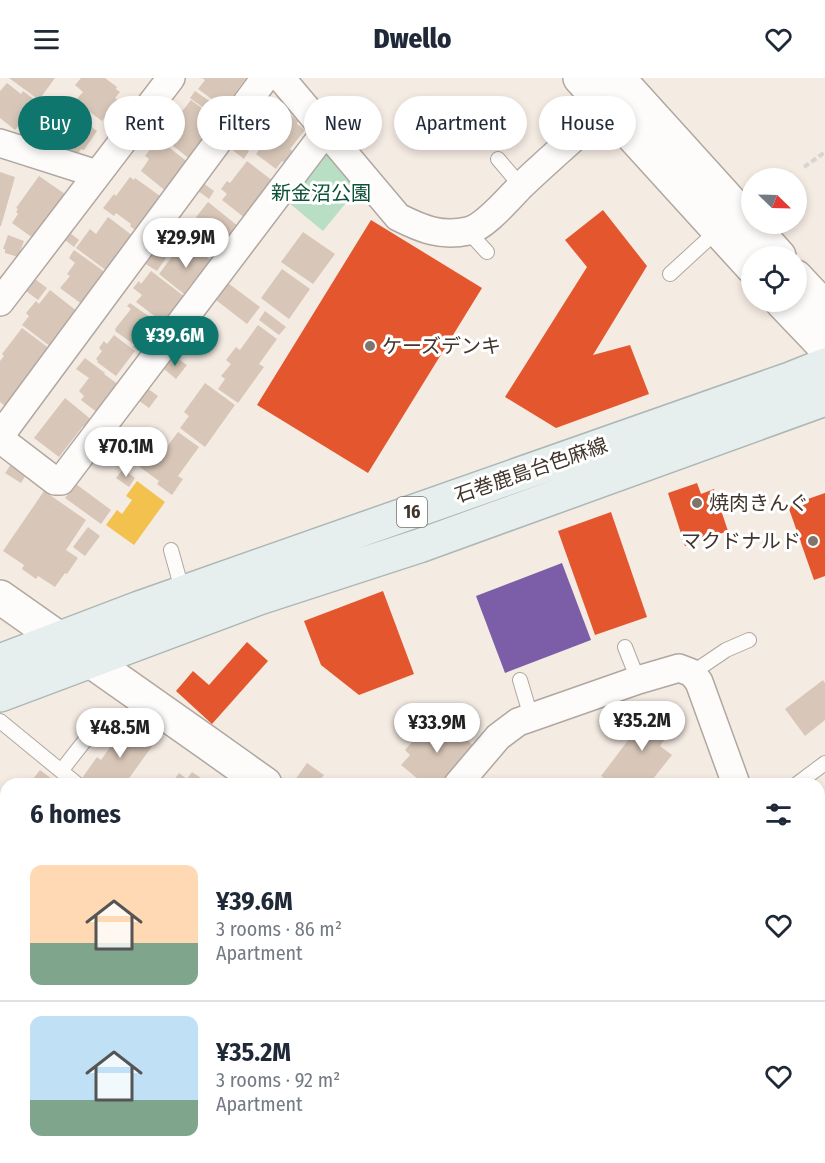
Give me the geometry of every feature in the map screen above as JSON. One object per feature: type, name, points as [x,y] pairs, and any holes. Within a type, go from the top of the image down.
[{"type":"main road","name":"石巻鹿島台色麻線","points":[[0,661],[139,608],[825,365]]},
{"type":"main road","name":"石巻鹿島台色麻線","points":[[0,695],[259,598],[419,546],[825,399]]},
{"type":"street","points":[[0,302],[171,78]]},
{"type":"street","points":[[265,78],[0,438],[55,481],[61,481],[312,150]]},
{"type":"street","points":[[281,78],[304,106]]},
{"type":"street","points":[[580,78],[596,96]]},
{"type":"street","points":[[618,78],[769,246]]},
{"type":"street","points":[[636,141],[741,255]]},
{"type":"street","points":[[0,143],[97,174]]},
{"type":"street","points":[[341,150],[398,217],[420,228],[446,234],[471,230],[495,213],[560,150]]},
{"type":"street","points":[[807,289],[825,308]]},
{"type":"street","points":[[792,312],[825,347]]},
{"type":"street","points":[[0,597],[92,661],[246,778]]},
{"type":"street","points":[[463,778],[498,737],[518,722],[678,668],[692,673],[699,682],[733,778]]},
{"type":"lane","points":[[498,159],[521,186]]},
{"type":"lane","points":[[471,230],[475,239],[487,252]]},
{"type":"lane","points":[[670,274],[718,230]]},
{"type":"lane","points":[[171,550],[183,593]]},
{"type":"lane","points":[[692,673],[726,650],[749,640]]},
{"type":"lane","points":[[625,647],[638,680]]},
{"type":"lane","points":[[520,680],[531,717]]},
{"type":"lane","points":[[0,721],[70,778]]},
{"type":"lane","points":[[61,771],[90,734]]},
{"type":"lane","points":[[805,778],[825,764]]},
{"type":"path","points":[[804,167],[825,152]]},
{"type":"green space","name":"新金沼公園","points":[[330,155],[358,188],[323,231],[283,198],[315,157]]},
{"type":"building: Homes","points":[[137,481],[165,502],[134,545],[106,525],[117,510],[122,514],[132,500],[126,496]]},
{"type":"building: Shops","points":[[603,210],[647,266],[593,355],[630,345],[649,394],[556,428],[505,397],[587,267],[565,240]]},
{"type":"building: Shops","name":"ケーズデンキ","points":[[371,220],[482,288],[368,473],[257,405]]},
{"type":"building: Shops","points":[[697,483],[701,494],[714,489],[728,531],[685,546],[668,493]]},
{"type":"building: Shops","name":"マクドナルド","points":[[825,493],[825,576],[814,580],[788,506]]},
{"type":"building: Shops","points":[[611,512],[647,617],[595,635],[558,531]]},
{"type":"building: Shops","points":[[383,591],[414,674],[359,695],[321,665],[304,621]]},
{"type":"building: Shops","points":[[247,642],[268,661],[212,724],[176,691],[193,671],[209,685]]},
{"type":"building: Offices","points":[[562,563],[591,640],[505,673],[476,596]]},
{"type":"building: Other","points":[[9,78],[55,78],[42,96],[34,96]]},
{"type":"building: Other","points":[[81,78],[105,78],[120,92],[117,96],[104,96],[104,119],[102,121],[92,114],[92,96],[79,96],[83,92],[75,85]]},
{"type":"building: Other","points":[[202,78],[246,78],[233,96],[208,96],[198,89],[205,80]]},
{"type":"building: Other","points":[[7,83],[21,94],[23,91],[30,96],[18,96],[18,126],[15,130],[0,118],[0,91]]},
{"type":"building: Other","points":[[195,91],[202,96],[197,96],[197,103],[190,98]]},
{"type":"building: Other","points":[[191,100],[197,105],[199,150],[191,160],[178,150],[185,150],[185,108]]},
{"type":"building: Other","points":[[292,116],[304,131],[292,146]]},
{"type":"building: Other","points":[[92,127],[97,131],[92,138]]},
{"type":"building: Other","points":[[68,150],[80,150],[76,156]]},
{"type":"building: Other","points":[[150,150],[172,150],[189,163],[167,192],[141,171],[149,159],[145,156]]},
{"type":"building: Other","points":[[232,150],[249,151],[244,159]]},
{"type":"building: Other","points":[[259,150],[291,150],[295,153],[287,164],[282,161],[276,169],[256,154]]},
{"type":"building: Other","points":[[247,161],[273,181],[245,218],[222,200],[227,194],[221,189],[227,181],[230,183]]},
{"type":"building: Other","points":[[0,172],[15,177],[1,226],[0,226]]},
{"type":"building: Other","points":[[39,176],[65,194],[33,238],[12,223],[18,214],[16,208]]},
{"type":"building: Other","points":[[130,177],[134,180],[135,178],[160,196],[135,230],[130,226],[131,224],[116,213],[114,216],[103,208],[114,194],[116,196]]},
{"type":"building: Other","points":[[203,183],[214,191],[209,199],[198,191]]},
{"type":"building: Other","points":[[208,202],[238,226],[213,258],[194,243],[199,236],[193,232],[200,224],[203,226],[205,223],[196,217]]},
{"type":"building: Other","points":[[108,217],[133,236],[107,271],[76,248],[90,229],[96,234]]},
{"type":"building: Other","points":[[303,232],[335,254],[313,284],[281,262]]},
{"type":"building: Other","points":[[70,233],[79,240],[74,247],[65,240]]},
{"type":"building: Other","points":[[8,235],[24,241],[18,257],[5,253],[3,249]]},
{"type":"building: Other","points":[[188,243],[213,262],[195,286],[192,283],[184,294],[159,274],[174,254],[178,257]]},
{"type":"building: Other","points":[[74,250],[105,272],[98,281],[100,283],[83,305],[60,288],[70,276],[67,274],[75,263],[69,258]]},
{"type":"building: Other","points":[[154,250],[166,258],[157,271],[144,263]]},
{"type":"building: Other","points":[[282,269],[310,289],[289,319],[261,298]]},
{"type":"building: Other","points":[[151,271],[185,297],[165,324],[136,302],[142,295],[133,288],[139,281],[141,284]]},
{"type":"building: Other","points":[[35,279],[47,288],[38,300],[26,291]]},
{"type":"building: Other","points":[[228,283],[260,307],[247,324],[216,300]]},
{"type":"building: Other","points":[[50,290],[78,312],[51,347],[22,325],[29,316],[26,313],[36,301],[39,304]]},
{"type":"building: Other","points":[[130,303],[164,327],[144,354],[115,331],[131,309],[127,306]]},
{"type":"building: Other","points":[[265,311],[286,327],[279,335],[259,320]]},
{"type":"building: Other","points":[[258,325],[277,339],[259,364],[264,367],[238,403],[218,389],[225,379],[221,376],[231,364],[226,360],[236,347],[240,350]]},
{"type":"building: Other","points":[[22,328],[50,349],[6,407],[0,402],[0,361],[4,356],[2,354]]},
{"type":"building: Other","points":[[114,335],[135,351],[116,376],[96,359],[102,351],[99,348],[104,341],[107,344]]},
{"type":"building: Other","points":[[174,356],[187,365],[176,379],[164,369]]},
{"type":"building: Other","points":[[85,358],[119,385],[98,413],[81,400],[84,396],[79,391],[89,378],[76,369]]},
{"type":"building: Other","points":[[205,383],[235,405],[205,447],[180,428],[189,416],[184,412]]},
{"type":"building: Other","points":[[147,388],[158,396],[149,408],[138,400]]},
{"type":"building: Other","points":[[65,398],[93,421],[87,429],[83,426],[59,457],[34,438]]},
{"type":"building: Other","points":[[178,432],[199,447],[178,476],[183,479],[172,495],[157,484],[159,481],[129,459],[138,446],[157,460]]},
{"type":"building: Other","points":[[12,463],[27,473],[21,483],[5,473]]},
{"type":"building: Other","points":[[123,469],[135,478],[129,487],[116,478]]},
{"type":"building: Other","points":[[76,484],[111,510],[101,524],[65,498]]},
{"type":"building: Other","points":[[44,491],[86,520],[66,550],[78,558],[55,587],[38,576],[36,579],[22,569],[24,565],[3,551]]},
{"type":"building: Other","points":[[88,527],[100,536],[85,556],[73,547]]},
{"type":"building: Other","points":[[823,680],[825,683],[825,720],[805,736],[785,709]]},
{"type":"building: Other","points":[[655,705],[677,723],[660,746],[672,755],[654,778],[604,778],[601,776]]},
{"type":"building: Other","points":[[442,718],[475,747],[447,778],[417,778],[401,765],[410,755],[405,750],[419,734],[424,739]]},
{"type":"building: Other","points":[[127,723],[155,742],[129,778],[82,778],[97,757],[101,760]]},
{"type":"building: Other","points":[[307,763],[324,775],[322,778],[296,778]]},
{"type":"building: Other","points":[[40,770],[51,778],[34,778]]},
{"type":"building: Other","points":[[192,772],[201,778],[188,778]]},
{"type":"building: Other","points":[[179,773],[186,778],[175,778]]},
{"type":"place","name":"ケーズデンキ","points":[[370,346]]},
{"type":"place","name":"焼肉きんぐ","points":[[697,503]]},
{"type":"place","name":"マクドナルド","points":[[813,541]]}]
